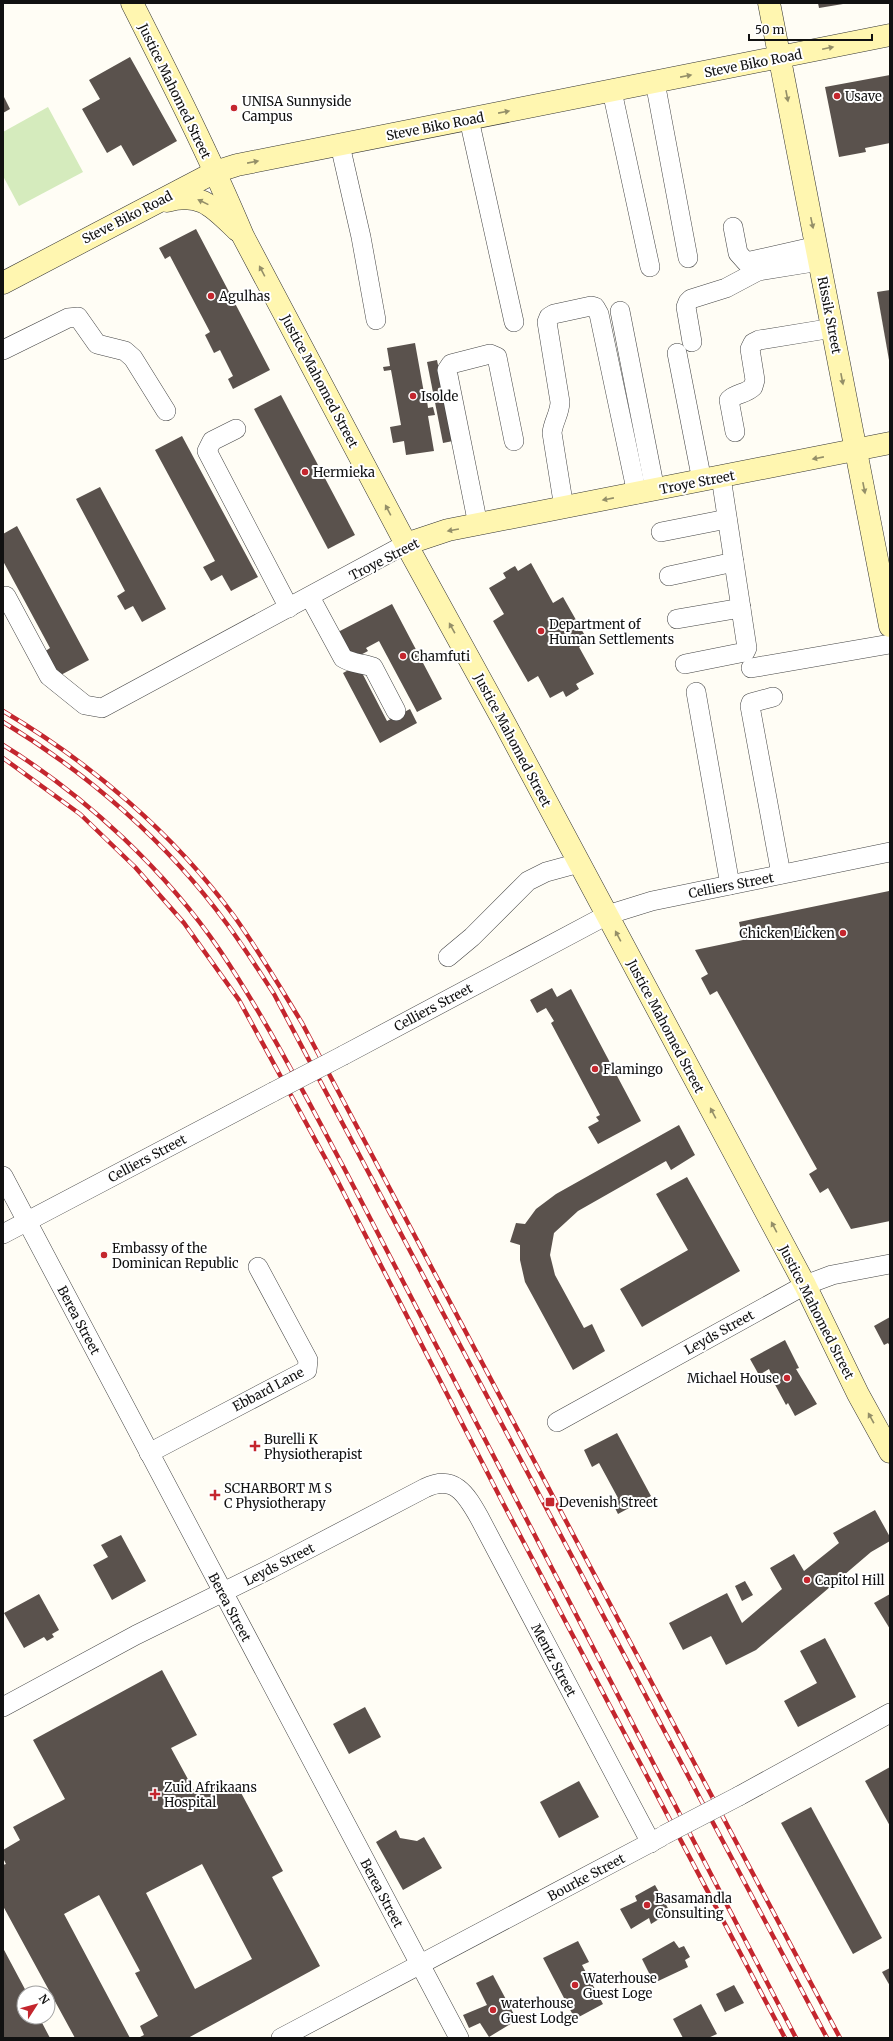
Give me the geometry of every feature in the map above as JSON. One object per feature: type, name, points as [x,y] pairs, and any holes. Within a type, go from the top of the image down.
[{"type":"main road","name":"Justice Mahomed Street","points":[[132,3],[215,172],[243,236],[406,544],[505,724],[805,1285],[858,1394],[890,1452]]},
{"type":"main road","name":"Rissik Street","points":[[769,3],[890,626]]},
{"type":"main road","name":"Steve Biko Road","points":[[3,282],[215,172],[237,165],[779,58],[890,34]]},
{"type":"main road","points":[[145,208],[182,198],[200,200],[219,212],[243,236]]},
{"type":"main road","name":"Troye Street","points":[[406,544],[448,530],[890,443]]},
{"type":"street","points":[[655,82],[688,258]]},
{"type":"street","points":[[612,91],[650,267]]},
{"type":"street","points":[[468,119],[514,322]]},
{"type":"street","points":[[340,145],[361,237],[376,320]]},
{"type":"street","points":[[733,227],[738,253],[746,262],[818,254]]},
{"type":"street","points":[[692,342],[686,307],[691,299],[726,288],[758,270],[818,254]]},
{"type":"street","points":[[564,508],[552,433],[553,424],[560,407],[560,402],[546,322],[549,317],[554,314],[590,306],[595,307],[599,314],[646,492]]},
{"type":"street","points":[[620,311],[646,492]]},
{"type":"street","points":[[3,350],[68,318],[78,317],[97,344],[126,351],[133,358],[166,411]]},
{"type":"street","points":[[735,432],[729,400],[733,396],[751,389],[754,384],[750,351],[752,345],[759,340],[833,328]]},
{"type":"street","points":[[677,353],[712,479],[727,519],[746,650],[685,664]]},
{"type":"street","points":[[478,525],[447,370],[451,364],[490,354],[497,357],[514,440]]},
{"type":"street","points":[[236,429],[212,441],[207,451],[289,608]]},
{"type":"street","points":[[661,532],[727,519]]},
{"type":"street","name":"Troye Street","points":[[6,596],[49,676],[85,705],[102,708],[406,544]]},
{"type":"street","points":[[669,576],[734,562]]},
{"type":"street","points":[[310,597],[343,658],[351,663],[359,662],[373,667],[396,711]]},
{"type":"street","points":[[677,619],[741,608]]},
{"type":"street","points":[[751,668],[890,644]]},
{"type":"street","points":[[696,692],[730,885]]},
{"type":"street","points":[[773,697],[755,700],[750,706],[781,874]]},
{"type":"street","name":"Celliers Street","points":[[3,1234],[607,915],[652,900],[890,852]]},
{"type":"street","points":[[448,957],[472,937],[528,881],[546,872],[579,863]]},
{"type":"street","name":"Berea Street","points":[[3,1176],[459,2038]]},
{"type":"street","name":"Leyds Street","points":[[557,1422],[805,1285],[832,1275],[890,1264]]},
{"type":"street","name":"Ebbard Lane","points":[[149,1453],[307,1370],[308,1360],[258,1267]]},
{"type":"street","name":"Leyds Street","points":[[3,1706],[136,1635],[270,1569],[425,1488],[436,1483],[451,1485]]},
{"type":"street","name":"Mentz Street","points":[[451,1485],[464,1494],[476,1512],[657,1839]]},
{"type":"street","name":"Bourke Street","points":[[281,2038],[739,1796],[890,1713]]},
{"type":"green space","points":[[48,107],[83,172],[19,206],[3,176],[3,132]]},
{"type":"building","points":[[818,3],[842,3],[843,4],[819,8]]},
{"type":"building","points":[[130,57],[177,141],[133,166],[121,145],[107,153],[82,109],[100,99],[89,80]]},
{"type":"building","points":[[890,75],[890,143],[865,148],[866,152],[839,157],[825,87]]},
{"type":"building","points":[[3,95],[10,109],[3,113]]},
{"type":"building","name":"Agulhas","points":[[196,229],[270,370],[233,389],[228,379],[233,376],[220,350],[214,353],[205,335],[210,332],[170,256],[165,259],[159,248]]},
{"type":"building","points":[[890,290],[890,360],[889,360],[877,292]]},
{"type":"building","name":"Isolde","points":[[415,343],[424,393],[431,391],[432,400],[427,401],[428,408],[433,407],[435,415],[428,416],[434,451],[406,455],[404,441],[393,443],[390,427],[401,425],[391,370],[384,371],[383,367],[390,366],[387,348]]},
{"type":"building","points":[[437,360],[453,441],[443,443],[427,362]]},
{"type":"building","name":"Hermieka","points":[[281,395],[355,535],[328,549],[254,409]]},
{"type":"building","points":[[182,436],[258,577],[231,591],[222,575],[211,581],[203,567],[215,561],[155,450]]},
{"type":"building","points":[[100,487],[166,609],[142,622],[133,606],[125,610],[117,596],[125,591],[76,499]]},
{"type":"building","points":[[17,526],[89,660],[57,677],[44,652],[50,648],[3,561],[3,534]]},
{"type":"building","name":"Department of Human Settlements","points":[[531,563],[553,603],[563,597],[588,641],[579,647],[594,674],[576,684],[579,689],[566,697],[563,691],[550,698],[538,676],[528,682],[493,621],[504,614],[489,588],[506,578],[503,573],[515,566],[518,571]]},
{"type":"building","name":"Chamfuti","points":[[392,604],[442,699],[417,712],[379,641],[366,648],[368,651],[351,660],[336,633]]},
{"type":"building","points":[[358,665],[387,721],[410,709],[417,723],[380,743],[343,673]]},
{"type":"building","points":[[889,891],[890,1221],[851,1229],[828,1188],[820,1193],[809,1174],[817,1169],[717,991],[710,995],[701,978],[708,974],[695,950],[743,940],[739,922]]},
{"type":"building","name":"Flamingo","points":[[552,988],[557,997],[571,989],[641,1121],[598,1144],[588,1127],[599,1121],[596,1117],[600,1115],[551,1023],[554,1021],[546,1008],[537,1013],[530,1000]]},
{"type":"building","points":[[679,1125],[695,1155],[671,1170],[666,1161],[578,1211],[554,1233],[550,1255],[555,1275],[584,1328],[592,1324],[605,1351],[573,1370],[525,1282],[520,1260],[520,1245],[510,1242],[516,1223],[525,1224],[536,1209],[556,1194]]},
{"type":"building","points":[[687,1177],[740,1271],[642,1327],[620,1289],[688,1250],[656,1194]]},
{"type":"building","points":[[890,1317],[890,1346],[888,1343],[884,1345],[874,1326]]},
{"type":"building","name":"Michael House","points":[[785,1340],[799,1368],[796,1369],[817,1404],[795,1416],[788,1403],[786,1405],[772,1379],[773,1378],[769,1369],[759,1375],[750,1359]]},
{"type":"building","points":[[617,1433],[651,1496],[618,1514],[612,1502],[618,1498],[599,1463],[592,1467],[584,1450]]},
{"type":"building","name":"Capitol Hill","points":[[875,1510],[890,1537],[890,1541],[871,1552],[756,1650],[726,1665],[711,1636],[683,1650],[669,1623],[727,1593],[742,1623],[782,1589],[770,1568],[794,1554],[804,1571],[839,1543],[833,1533]]},
{"type":"building","points":[[121,1535],[146,1581],[112,1600],[93,1565],[108,1557],[101,1545]]},
{"type":"building","points":[[745,1581],[753,1595],[742,1601],[735,1586]]},
{"type":"building","points":[[39,1594],[59,1630],[52,1634],[54,1637],[47,1641],[44,1637],[24,1648],[4,1613]]},
{"type":"building","points":[[890,1594],[890,1629],[874,1603]]},
{"type":"building","points":[[825,1638],[856,1697],[798,1727],[784,1701],[817,1683],[800,1651]]},
{"type":"building","points":[[162,1670],[197,1735],[171,1748],[196,1794],[223,1780],[231,1793],[239,1789],[283,1871],[272,1877],[320,1966],[188,2038],[138,2038],[144,2035],[140,2026],[158,2016],[135,1973],[140,1971],[99,1895],[64,1914],[130,2038],[75,2038],[56,2003],[56,1985],[46,1985],[3,1906],[3,1865],[6,1864],[3,1858],[3,1850],[20,1840],[13,1827],[65,1799],[33,1740]],"holes":[[[202,1864],[252,1959],[195,1989],[146,1893]]]},
{"type":"building","points":[[365,1707],[381,1737],[349,1754],[333,1724]]},
{"type":"building","points":[[890,1767],[890,1826],[865,1781]]},
{"type":"building","points":[[579,1781],[599,1817],[559,1838],[540,1802]]},
{"type":"building","points":[[811,1807],[882,1938],[853,1954],[781,1823]]},
{"type":"building","points":[[396,1830],[400,1838],[417,1841],[424,1837],[442,1868],[403,1890],[376,1842]]},
{"type":"building","name":"Basamandla Consulting","points":[[655,1885],[669,1910],[663,1913],[664,1916],[651,1924],[649,1918],[631,1929],[620,1909],[637,1901],[635,1896]]},
{"type":"building","name":"Waterhouse Guest Loge","points":[[578,1941],[589,1962],[582,1965],[603,2004],[575,2019],[543,1958]]},
{"type":"building","points":[[674,1941],[679,1948],[684,1946],[690,1957],[685,1960],[688,1967],[654,1983],[642,1959]]},
{"type":"building","points":[[3,1948],[23,1985],[16,1985],[16,2025],[43,2025],[50,2038],[3,2038]]},
{"type":"building","points":[[890,1968],[890,1986],[882,1972]]},
{"type":"building","name":"waterhouse Guest Lodge","points":[[493,1975],[517,2020],[489,2037],[480,2023],[469,2028],[463,2015],[487,2005],[476,1983]]},
{"type":"building","points":[[734,1985],[744,2003],[725,2012],[716,1994]]},
{"type":"building","points":[[701,2004],[717,2034],[708,2038],[683,2038],[673,2019]]},
{"type":"railway","points":[[3,711],[68,753],[129,802],[157,828],[185,856],[210,885],[234,916],[261,956],[302,1023],[840,2038]]},
{"type":"railway","points":[[3,722],[35,742],[96,787],[153,838],[204,894],[233,933],[274,994],[827,2038]]},
{"type":"railway","points":[[3,745],[34,765],[64,788],[123,838],[176,893],[200,922],[238,978],[285,1058],[344,1168],[796,2038]]},
{"type":"railway","points":[[3,758],[80,814],[135,867],[184,923],[239,1000],[335,1176],[504,1505],[785,2038]]},
{"type":"place","name":"Usave","points":[[837,96]]},
{"type":"place","name":"UNISA Sunnyside Campus","points":[[234,108]]},
{"type":"place","name":"Agulhas","points":[[211,296]]},
{"type":"place","name":"Isolde","points":[[413,396]]},
{"type":"place","name":"Hermieka","points":[[305,472]]},
{"type":"place","name":"Department of Human Settlements","points":[[541,631]]},
{"type":"place","name":"Chamfuti","points":[[403,656]]},
{"type":"place","name":"Chicken Licken","points":[[843,933]]},
{"type":"place","name":"Flamingo","points":[[595,1069]]},
{"type":"place","name":"Embassy of the Dominican Republic","points":[[104,1255]]},
{"type":"place","name":"Michael House","points":[[787,1378]]},
{"type":"place","name":"Burelli K Physiotherapist","points":[[255,1446]]},
{"type":"place","name":"SCHARBORT M S C Physiotherapy","points":[[215,1495]]},
{"type":"place","name":"Devenish Street","points":[[550,1502]]},
{"type":"place","name":"Capitol Hill","points":[[807,1580]]},
{"type":"place","name":"Zuid Afrikaans Hospital","points":[[155,1794]]},
{"type":"place","name":"Basamandla Consulting","points":[[647,1905]]},
{"type":"place","name":"Waterhouse Guest Loge","points":[[575,1985]]},
{"type":"place","name":"waterhouse Guest Lodge","points":[[493,2010]]}]
